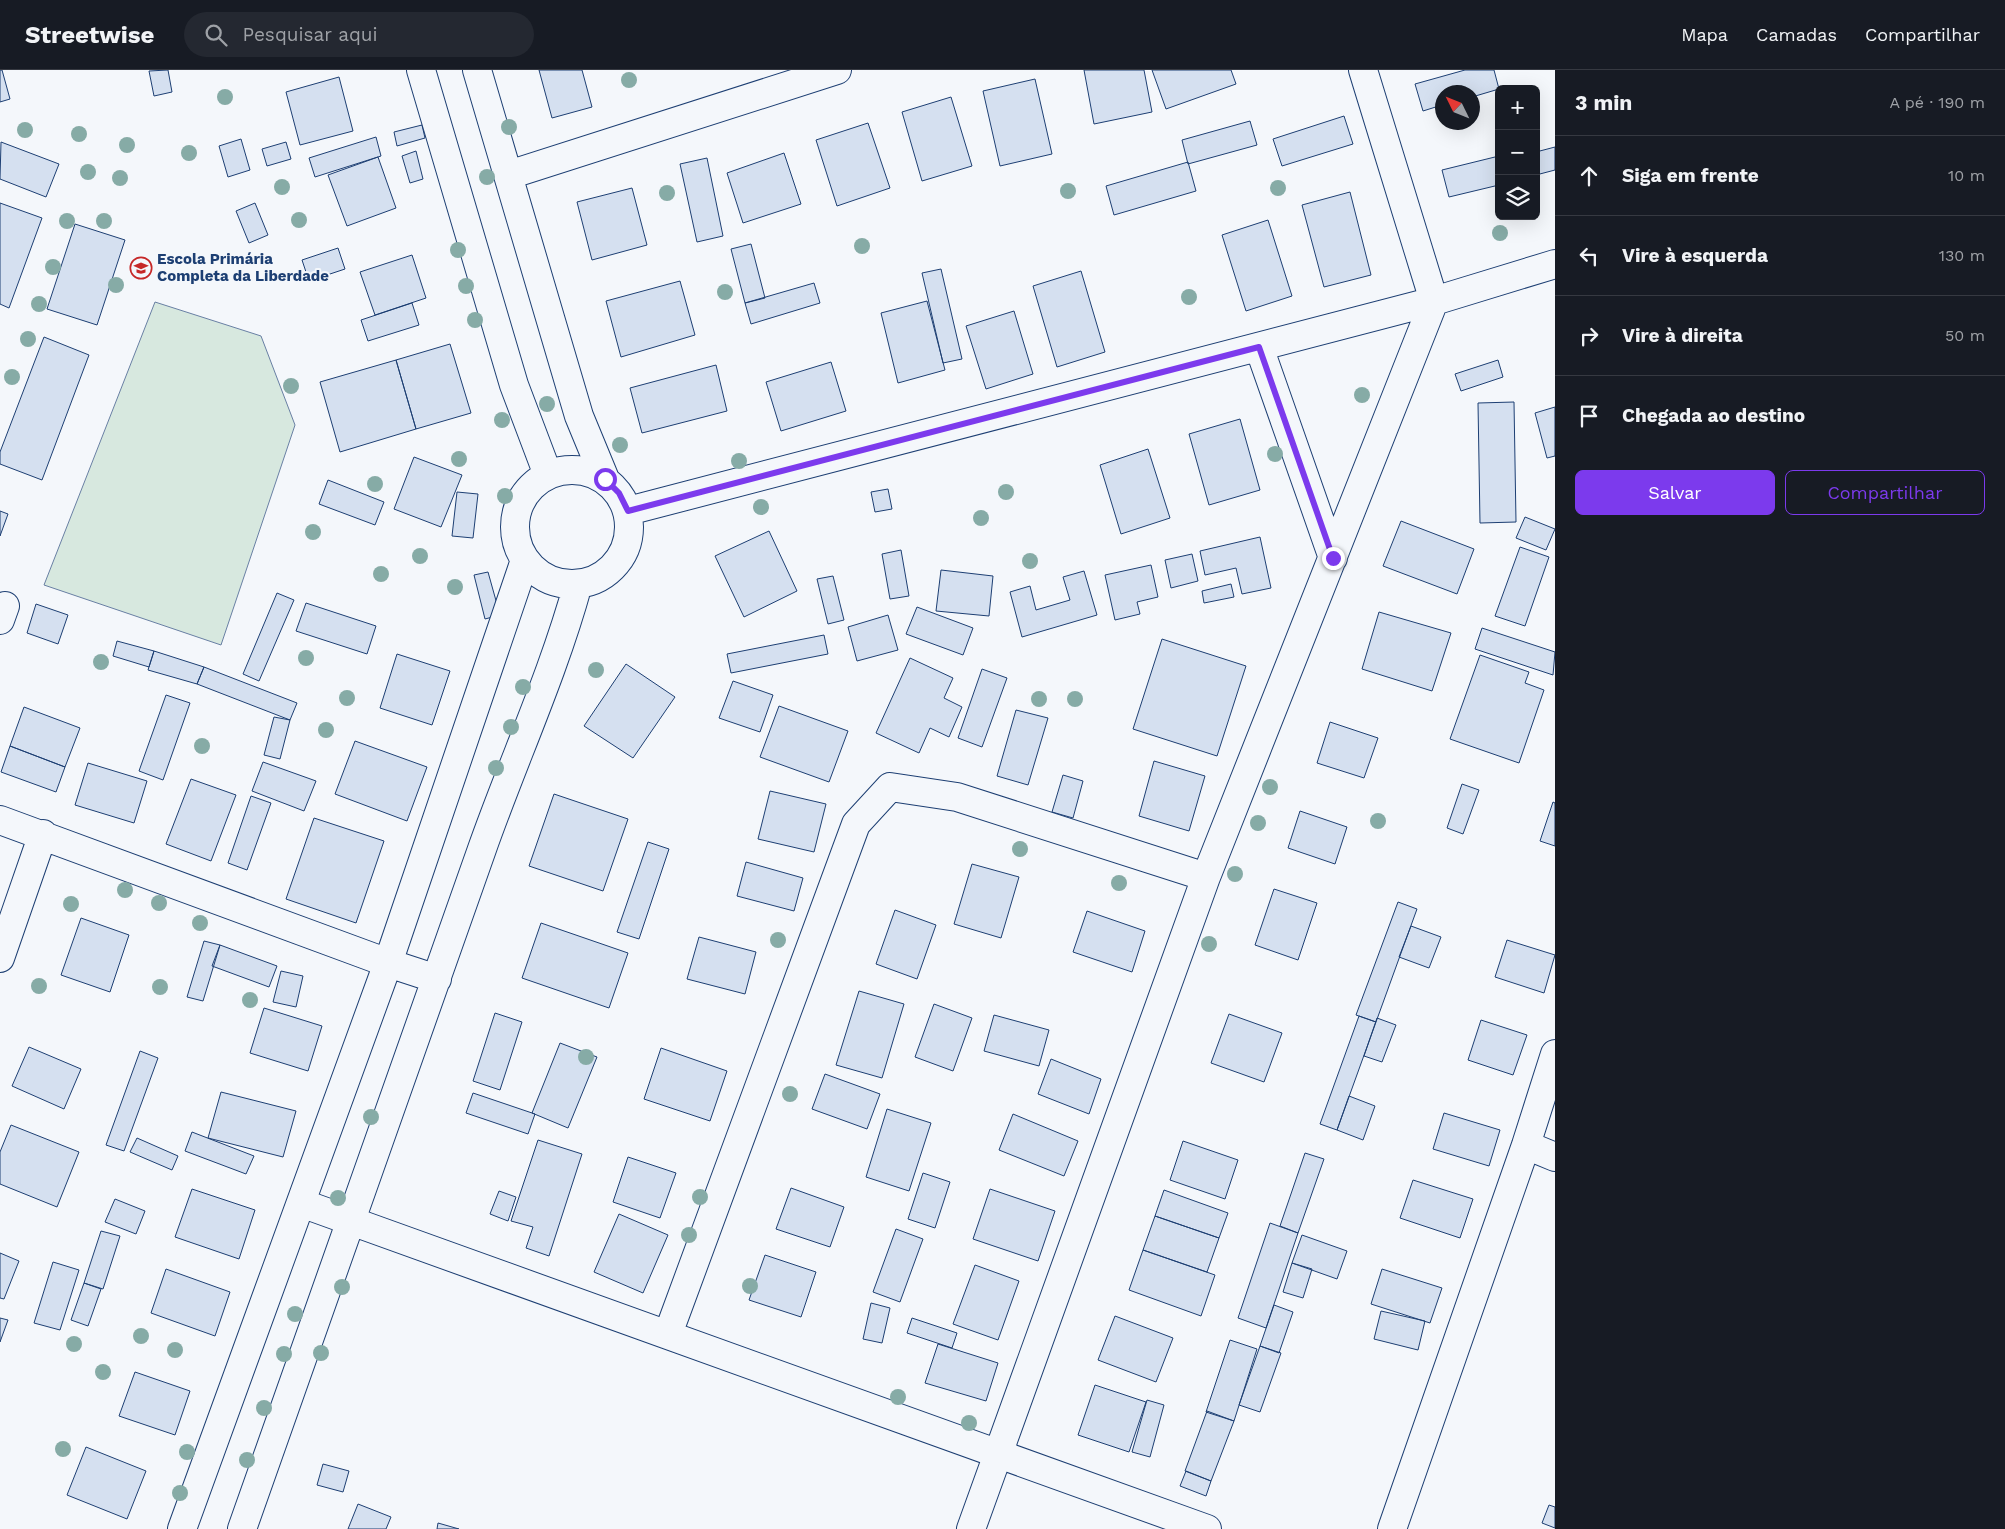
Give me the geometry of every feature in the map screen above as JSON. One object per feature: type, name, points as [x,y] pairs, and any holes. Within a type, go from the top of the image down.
[{"type":"street","points":[[421,70],[514,385],[548,475]]},
{"type":"street","points":[[477,70],[579,416],[605,479]]},
{"type":"street","points":[[509,175],[837,70]]},
{"type":"street","points":[[971,1529],[1206,877],[1434,301],[1363,70]]},
{"type":"street","points":[[628,511],[1434,301],[1555,264]]},
{"type":"street","points":[[1259,347],[1333,558]]},
{"type":"street","points":[[567,469],[587,471],[605,479],[619,493],[628,511],[630,531],[625,550],[613,567],[597,578],[578,584],[558,582],[539,574],[526,560],[517,542],[515,522],[520,503],[531,486],[548,475],[567,469]]},
{"type":"street","points":[[182,1529],[388,963],[526,560]]},
{"type":"street","points":[[242,1529],[483,846],[550,675],[567,625],[578,584]]},
{"type":"street","points":[[668,1334],[856,824],[890,787],[957,797],[1206,877]]},
{"type":"street","points":[[0,820],[43,834],[388,963],[437,978]]},
{"type":"street","points":[[0,958],[43,834]]},
{"type":"street","points":[[1392,1529],[1526,1145],[1555,1054]]},
{"type":"street","points":[[1526,1145],[1555,1157]]},
{"type":"street","points":[[301,1203],[1207,1529]]},
{"type":"shaded area","points":[[155,302],[261,336],[295,425],[221,645],[44,585]]},
{"type":"building","points":[[0,70],[2,70],[10,99],[0,102]]},
{"type":"building","points":[[168,70],[172,92],[154,96],[149,71]]},
{"type":"building","points":[[539,70],[582,70],[592,107],[552,118]]},
{"type":"building","points":[[1084,70],[1144,70],[1152,112],[1094,124]]},
{"type":"building","points":[[1152,70],[1231,70],[1236,84],[1166,109]]},
{"type":"building","points":[[1465,70],[1494,70],[1498,85],[1495,85],[1495,90],[1480,95],[1480,85],[1435,85],[1435,107],[1423,111],[1415,84]]},
{"type":"building","points":[[339,77],[353,131],[300,145],[286,92]]},
{"type":"building","points":[[1035,79],[1052,154],[1000,166],[983,91]]},
{"type":"building","points":[[951,97],[972,166],[922,181],[902,112]]},
{"type":"building","points":[[1344,116],[1353,144],[1282,166],[1273,139]]},
{"type":"building","points":[[1250,121],[1257,145],[1188,164],[1182,140]]},
{"type":"building","points":[[868,123],[890,188],[837,206],[816,140]]},
{"type":"building","points":[[422,125],[425,138],[397,146],[394,132]]},
{"type":"building","points":[[376,137],[381,156],[315,177],[309,158]]},
{"type":"building","points":[[241,139],[250,170],[228,177],[219,146]]},
{"type":"building","points":[[1,142],[59,164],[46,197],[0,179]]},
{"type":"building","points":[[286,142],[291,159],[267,166],[262,149]]},
{"type":"building","points":[[1555,147],[1555,170],[1540,174],[1540,151]]},
{"type":"building","points":[[416,151],[423,179],[410,183],[402,156]]},
{"type":"building","points":[[784,153],[801,204],[743,223],[727,173]]},
{"type":"building","points":[[378,157],[396,208],[347,226],[328,175]]},
{"type":"building","points":[[1495,157],[1495,186],[1449,197],[1442,170]]},
{"type":"building","points":[[707,158],[723,236],[697,242],[680,164]]},
{"type":"building","points":[[1188,162],[1196,191],[1114,215],[1106,186]]},
{"type":"building","points":[[632,188],[647,245],[592,260],[577,202]]},
{"type":"building","points":[[1350,192],[1371,275],[1324,287],[1302,205]]},
{"type":"building","points":[[0,203],[42,218],[9,308],[0,304]]},
{"type":"building","name":"Escola Primária Completa da Liberdade","points":[[255,203],[268,235],[249,243],[236,211]]},
{"type":"building","points":[[1268,220],[1292,296],[1246,311],[1222,235]]},
{"type":"building","points":[[75,224],[125,240],[97,325],[47,309]]},
{"type":"building","points":[[751,244],[765,298],[745,303],[731,249]]},
{"type":"building","points":[[338,248],[345,269],[309,281],[302,260]]},
{"type":"building","points":[[412,255],[426,298],[375,315],[360,272]]},
{"type":"building","points":[[941,269],[962,359],[943,363],[922,273]]},
{"type":"building","points":[[1081,271],[1105,352],[1057,367],[1033,286]]},
{"type":"building","points":[[680,281],[695,335],[621,357],[606,301]]},
{"type":"building","points":[[814,283],[820,303],[751,324],[745,303]]},
{"type":"building","points":[[927,301],[945,370],[898,383],[881,313]]},
{"type":"building","points":[[412,303],[419,325],[368,341],[361,320]]},
{"type":"building","points":[[1014,311],[1033,374],[986,389],[966,326]]},
{"type":"building","points":[[44,337],[89,355],[42,480],[0,464],[0,452]]},
{"type":"building","points":[[450,344],[471,413],[416,429],[396,360]]},
{"type":"building","points":[[396,360],[416,429],[340,452],[320,382]]},
{"type":"building","points":[[1498,360],[1503,377],[1461,391],[1455,374]]},
{"type":"building","points":[[831,362],[846,411],[781,431],[766,382]]},
{"type":"building","points":[[716,365],[727,411],[642,433],[630,388]]},
{"type":"building","points":[[1514,402],[1516,522],[1480,523],[1478,403]]},
{"type":"building","points":[[1555,407],[1555,456],[1547,458],[1535,413]]},
{"type":"building","points":[[1240,419],[1260,490],[1209,505],[1189,434]]},
{"type":"building","points":[[1148,449],[1170,518],[1121,534],[1100,465]]},
{"type":"building","points":[[414,457],[462,475],[441,527],[394,509]]},
{"type":"building","points":[[328,480],[384,502],[375,525],[319,504]]},
{"type":"building","points":[[888,489],[892,509],[875,512],[871,492]]},
{"type":"building","points":[[457,492],[478,494],[473,538],[452,536]]},
{"type":"building","points":[[0,511],[8,514],[0,536]]},
{"type":"building","points":[[1525,517],[1555,529],[1546,550],[1516,538]]},
{"type":"building","points":[[1401,521],[1474,549],[1457,594],[1383,566]]},
{"type":"building","points":[[769,531],[797,591],[744,617],[715,556]]},
{"type":"building","points":[[1260,537],[1271,588],[1242,594],[1236,568],[1205,575],[1200,551]]},
{"type":"building","points":[[1520,547],[1549,557],[1525,626],[1495,616]]},
{"type":"building","points":[[901,550],[909,596],[890,599],[882,554]]},
{"type":"building","points":[[1192,554],[1198,581],[1171,588],[1165,560]]},
{"type":"building","points":[[1151,565],[1158,597],[1137,602],[1140,614],[1115,620],[1105,575]]},
{"type":"building","points":[[941,570],[993,576],[989,616],[936,611]]},
{"type":"building","points":[[1084,571],[1097,615],[1022,637],[1010,592],[1030,586],[1036,610],[1070,600],[1063,577]]},
{"type":"building","points":[[488,572],[500,615],[485,619],[474,575]]},
{"type":"building","points":[[833,576],[844,620],[828,624],[817,579]]},
{"type":"building","points":[[1231,584],[1234,597],[1204,603],[1202,591]]},
{"type":"building","points":[[277,593],[294,600],[259,681],[243,674]]},
{"type":"building","points":[[306,603],[376,626],[367,654],[296,631]]},
{"type":"building","points":[[36,604],[68,615],[58,644],[27,633]]},
{"type":"building","points":[[917,607],[973,628],[963,655],[906,634]]},
{"type":"building","points":[[1379,612],[1451,633],[1432,691],[1362,669]]},
{"type":"building","points":[[888,615],[898,650],[857,661],[848,627]]},
{"type":"building","points":[[1482,628],[1555,652],[1553,675],[1475,649]]},
{"type":"building","points":[[824,635],[828,654],[731,673],[727,654]]},
{"type":"building","points":[[1162,639],[1246,666],[1217,756],[1133,729]]},
{"type":"building","points":[[117,641],[154,651],[149,667],[113,656]]},
{"type":"building","points":[[154,651],[204,667],[197,684],[148,670]]},
{"type":"building","points":[[397,654],[450,671],[432,725],[380,708]]},
{"type":"building","points":[[1480,655],[1529,672],[1525,683],[1544,690],[1519,763],[1450,739]]},
{"type":"building","points":[[910,658],[953,678],[944,698],[962,707],[949,737],[930,728],[919,753],[876,733]]},
{"type":"building","points":[[626,664],[675,697],[633,758],[584,726]]},
{"type":"building","points":[[204,667],[297,703],[290,720],[197,684]]},
{"type":"building","points":[[982,669],[1007,678],[982,747],[958,738]]},
{"type":"building","points":[[733,681],[773,695],[760,732],[719,718]]},
{"type":"building","points":[[166,695],[190,703],[163,780],[139,771]]},
{"type":"building","points":[[779,706],[848,731],[829,782],[760,757]]},
{"type":"building","points":[[24,707],[80,728],[65,767],[10,746]]},
{"type":"building","points":[[1016,710],[1048,718],[1028,785],[997,776]]},
{"type":"building","points":[[274,717],[290,720],[280,759],[264,755]]},
{"type":"building","points":[[1330,722],[1378,738],[1364,778],[1317,763]]},
{"type":"building","points":[[355,741],[427,767],[407,821],[335,794]]},
{"type":"building","points":[[10,746],[65,767],[56,792],[1,772]]},
{"type":"building","points":[[1154,761],[1205,776],[1189,831],[1139,816]]},
{"type":"building","points":[[263,762],[316,781],[304,811],[252,791]]},
{"type":"building","points":[[88,763],[147,781],[134,823],[75,805]]},
{"type":"building","points":[[1063,775],[1083,781],[1073,818],[1052,812]]},
{"type":"building","points":[[191,779],[236,795],[211,861],[166,844]]},
{"type":"building","points":[[1462,784],[1479,790],[1463,834],[1447,828]]},
{"type":"building","points":[[770,791],[826,804],[814,852],[758,839]]},
{"type":"building","points":[[554,794],[628,819],[603,891],[529,866]]},
{"type":"building","points":[[251,796],[271,803],[247,870],[228,863]]},
{"type":"building","points":[[1553,802],[1555,803],[1555,846],[1540,841]]},
{"type":"building","points":[[1300,811],[1347,827],[1335,864],[1288,848]]},
{"type":"building","points":[[314,818],[384,841],[356,923],[286,899]]},
{"type":"building","points":[[648,842],[669,849],[639,939],[617,932]]},
{"type":"building","points":[[746,862],[803,878],[794,911],[737,896]]},
{"type":"building","points":[[972,864],[1019,877],[1001,938],[954,924]]},
{"type":"building","points":[[1274,889],[1317,903],[1298,960],[1255,945]]},
{"type":"building","points":[[1398,902],[1417,909],[1376,1022],[1356,1015]]},
{"type":"building","points":[[895,910],[936,925],[917,979],[876,964]]},
{"type":"building","points":[[1087,911],[1145,931],[1132,972],[1073,952]]},
{"type":"building","points":[[81,918],[129,935],[110,992],[61,975]]},
{"type":"building","points":[[541,923],[628,953],[609,1008],[522,978]]},
{"type":"building","points":[[1411,926],[1441,937],[1429,968],[1399,957]]},
{"type":"building","points":[[699,937],[756,952],[745,994],[687,979]]},
{"type":"building","points":[[1507,940],[1555,955],[1544,993],[1495,977]]},
{"type":"building","points":[[204,941],[220,945],[203,1001],[187,997]]},
{"type":"building","points":[[220,945],[277,966],[269,987],[212,966]]},
{"type":"building","points":[[281,971],[303,976],[296,1007],[273,1002]]},
{"type":"building","points":[[859,991],[904,1004],[882,1078],[836,1065]]},
{"type":"building","points":[[934,1004],[972,1018],[953,1071],[915,1057]]},
{"type":"building","points":[[264,1008],[322,1026],[308,1071],[250,1053]]},
{"type":"building","points":[[495,1013],[522,1022],[500,1090],[473,1081]]},
{"type":"building","points":[[1229,1014],[1282,1033],[1264,1082],[1211,1063]]},
{"type":"building","points":[[994,1015],[1049,1030],[1039,1066],[984,1051]]},
{"type":"building","points":[[1359,1016],[1376,1022],[1337,1130],[1320,1124]]},
{"type":"building","points":[[1377,1018],[1396,1025],[1382,1062],[1364,1056]]},
{"type":"building","points":[[1481,1020],[1527,1035],[1513,1075],[1468,1060]]},
{"type":"building","points":[[560,1043],[597,1057],[568,1128],[532,1113]]},
{"type":"building","points":[[29,1047],[81,1069],[64,1109],[12,1086]]},
{"type":"building","points":[[661,1048],[727,1071],[710,1121],[644,1099]]},
{"type":"building","points":[[140,1051],[158,1058],[124,1151],[106,1145]]},
{"type":"building","points":[[1051,1059],[1101,1079],[1089,1114],[1038,1094]]},
{"type":"building","points":[[825,1074],[880,1094],[867,1129],[812,1109]]},
{"type":"building","points":[[221,1092],[296,1111],[283,1157],[208,1138]]},
{"type":"building","points":[[473,1093],[535,1114],[528,1134],[466,1113]]},
{"type":"building","points":[[1349,1096],[1375,1106],[1363,1140],[1337,1130]]},
{"type":"building","points":[[887,1109],[931,1123],[909,1191],[866,1177]]},
{"type":"building","points":[[1444,1113],[1500,1130],[1489,1166],[1433,1149]]},
{"type":"building","points":[[1013,1114],[1078,1141],[1064,1176],[999,1150]]},
{"type":"building","points":[[11,1125],[79,1152],[57,1207],[0,1184],[0,1152]]},
{"type":"building","points":[[192,1132],[254,1156],[246,1174],[185,1151]]},
{"type":"building","points":[[137,1138],[178,1156],[172,1170],[130,1152]]},
{"type":"building","points":[[538,1140],[582,1154],[549,1256],[526,1248],[533,1227],[511,1221]]},
{"type":"building","points":[[1183,1141],[1238,1160],[1225,1199],[1170,1180]]},
{"type":"building","points":[[1305,1153],[1324,1159],[1298,1233],[1280,1226]]},
{"type":"building","points":[[628,1157],[676,1173],[660,1218],[613,1202]]},
{"type":"building","points":[[923,1173],[950,1182],[935,1228],[908,1219]]},
{"type":"building","points":[[1413,1180],[1473,1199],[1460,1238],[1400,1218]]},
{"type":"building","points":[[791,1188],[844,1207],[830,1247],[776,1229]]},
{"type":"building","points":[[192,1189],[255,1210],[239,1259],[175,1237]]},
{"type":"building","points":[[990,1189],[1055,1211],[1038,1261],[973,1239]]},
{"type":"building","points":[[1164,1190],[1228,1213],[1219,1238],[1155,1216]]},
{"type":"building","points":[[499,1191],[516,1197],[508,1221],[490,1214]]},
{"type":"building","points":[[115,1199],[145,1211],[136,1234],[105,1222]]},
{"type":"building","points":[[619,1214],[668,1235],[643,1293],[594,1272]]},
{"type":"building","points":[[1155,1216],[1219,1238],[1207,1272],[1143,1250]]},
{"type":"building","points":[[1270,1223],[1298,1233],[1266,1328],[1238,1318]]},
{"type":"building","points":[[896,1229],[923,1239],[900,1302],[873,1292]]},
{"type":"building","points":[[101,1231],[120,1236],[103,1289],[84,1283]]},
{"type":"building","points":[[1302,1235],[1347,1251],[1337,1279],[1292,1263]]},
{"type":"building","points":[[1143,1250],[1215,1275],[1201,1316],[1129,1290]]},
{"type":"building","points":[[0,1253],[19,1261],[4,1299],[0,1298]]},
{"type":"building","points":[[765,1255],[816,1272],[801,1317],[749,1300]]},
{"type":"building","points":[[53,1262],[79,1270],[60,1330],[34,1323]]},
{"type":"building","points":[[1292,1263],[1312,1269],[1303,1298],[1283,1292]]},
{"type":"building","points":[[975,1265],[1019,1281],[998,1340],[953,1324]]},
{"type":"building","points":[[166,1269],[230,1292],[215,1336],[151,1313]]},
{"type":"building","points":[[1382,1269],[1442,1288],[1430,1323],[1371,1304]]},
{"type":"building","points":[[84,1283],[101,1289],[88,1326],[71,1320]]},
{"type":"building","points":[[871,1303],[890,1308],[882,1343],[863,1339]]},
{"type":"building","points":[[1274,1305],[1293,1312],[1279,1353],[1260,1346]]},
{"type":"building","points":[[1381,1311],[1425,1321],[1418,1350],[1374,1339]]},
{"type":"building","points":[[1115,1316],[1173,1338],[1156,1382],[1098,1360]]},
{"type":"building","points":[[0,1318],[8,1320],[0,1342]]},
{"type":"building","points":[[912,1318],[957,1333],[952,1348],[907,1333]]},
{"type":"building","points":[[1230,1340],[1257,1349],[1234,1421],[1206,1412]]},
{"type":"building","points":[[938,1344],[998,1363],[986,1401],[925,1383]]},
{"type":"building","points":[[1260,1346],[1281,1353],[1260,1412],[1239,1405]]},
{"type":"building","points":[[135,1372],[190,1391],[175,1435],[119,1416]]},
{"type":"building","points":[[1095,1385],[1146,1402],[1129,1452],[1078,1435]]},
{"type":"building","points":[[1147,1400],[1164,1405],[1150,1457],[1132,1452]]},
{"type":"building","points":[[1207,1411],[1234,1421],[1211,1481],[1185,1471]]},
{"type":"building","points":[[86,1447],[146,1471],[127,1519],[67,1495]]},
{"type":"building","points":[[323,1464],[349,1471],[343,1492],[317,1485]]},
{"type":"building","points":[[1186,1471],[1211,1481],[1206,1496],[1180,1486]]},
{"type":"building","points":[[358,1504],[391,1517],[386,1529],[348,1529]]},
{"type":"building","points":[[1549,1505],[1555,1507],[1555,1528],[1542,1523]]},
{"type":"building","points":[[438,1523],[459,1529],[437,1529]]},
{"type":"place","name":"Escola Primária Completa da Liberdade","points":[[141,268]]},
{"type":"route","points":[[605,479],[619,493],[628,511],[1259,347],[1333,558]]}]
